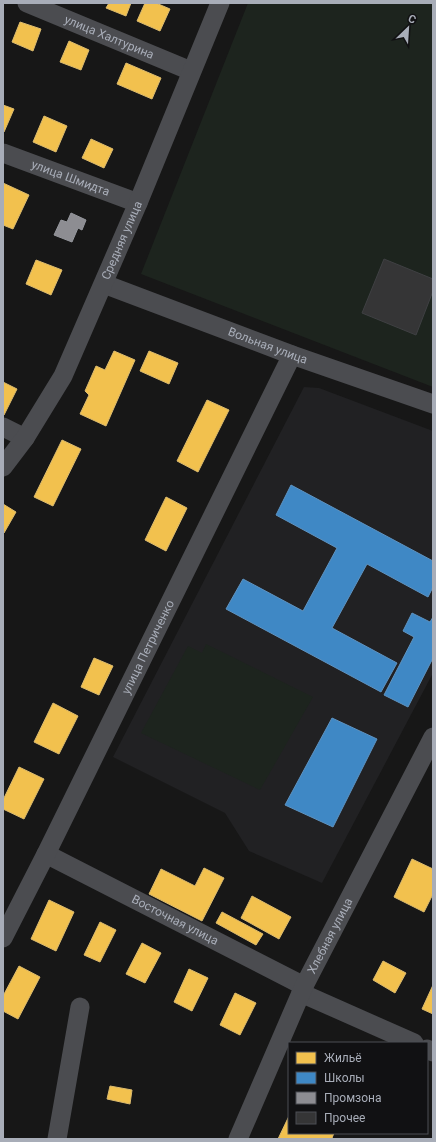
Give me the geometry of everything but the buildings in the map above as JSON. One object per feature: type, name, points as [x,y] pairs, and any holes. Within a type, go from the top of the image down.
[{"type":"street","name":"улица Халтурина","points":[[27,3],[191,71]]},
{"type":"street","name":"Средняя улица","points":[[3,467],[25,438],[63,376],[138,204],[220,3]]},
{"type":"street","name":"улица Шмидта","points":[[3,152],[138,204]]},
{"type":"street","points":[[116,256],[120,279],[137,297]]},
{"type":"street","name":"Вольная улица","points":[[104,284],[292,355],[433,404]]},
{"type":"street","points":[[94,305],[112,298],[137,297]]},
{"type":"street","name":"улица Петриченко","points":[[3,938],[46,854],[292,355]]},
{"type":"street","points":[[3,426],[25,438]]},
{"type":"street","name":"Хлебная улица","points":[[238,1139],[302,990],[433,737]]},
{"type":"street","name":"Восточная улица","points":[[46,854],[302,990],[412,1042]]},
{"type":"street","points":[[58,1139],[80,1007]]},
{"type":"shaded area","points":[[248,3],[433,3],[433,387],[141,274]]},
{"type":"shaded area","points":[[304,387],[319,388],[433,431],[433,673],[322,883],[249,851],[225,813],[113,757]]},
{"type":"shaded area","points":[[206,644],[313,697],[260,790],[141,733],[188,646],[202,653]]}]
